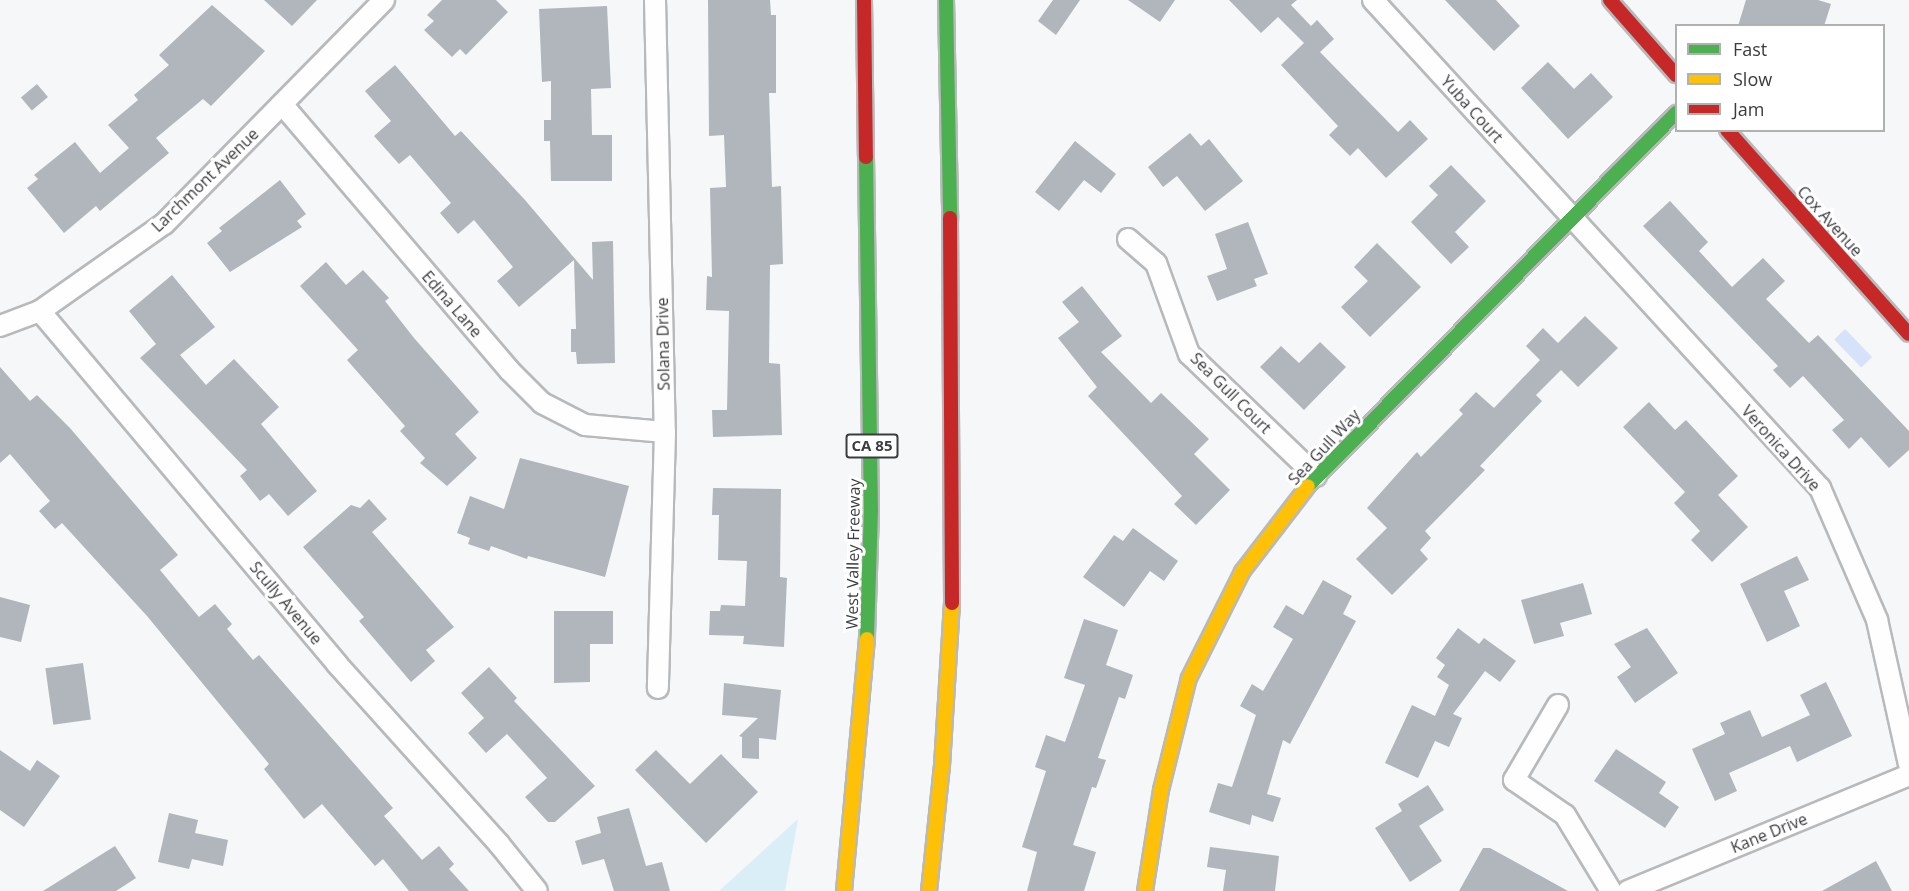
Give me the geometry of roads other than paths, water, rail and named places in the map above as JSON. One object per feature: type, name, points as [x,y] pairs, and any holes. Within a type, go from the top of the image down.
[{"type":"main road","name":"West Valley Freeway","points":[[844,891],[866,672],[871,509],[864,0]]},
{"type":"main road","points":[[929,891],[942,766],[952,600],[954,427],[946,0]]},
{"type":"main road","points":[[1610,0],[1675,73]]},
{"type":"main road","name":"Sea Gull Way","points":[[1145,891],[1161,790],[1189,678],[1242,572],[1316,476],[1675,115]]},
{"type":"main road","name":"Cox Avenue","points":[[1729,132],[1909,334]]},
{"type":"street","name":"Larchmont Avenue","points":[[0,326],[40,310],[164,224],[384,0]]},
{"type":"street","name":"Solana Drive","points":[[655,0],[665,432],[658,688]]},
{"type":"street","name":"Yuba Court","points":[[1373,0],[1571,218]]},
{"type":"street","name":"Edina Lane","points":[[282,104],[509,370],[542,403],[585,425],[665,432]]},
{"type":"street","name":"Veronica Drive","points":[[1571,218],[1820,488],[1877,620],[1909,764]]},
{"type":"street","name":"Sea Gull Court","points":[[1128,239],[1156,263],[1189,354],[1316,476]]},
{"type":"street","name":"Scully Avenue","points":[[40,310],[337,664],[499,844],[537,891]]},
{"type":"street","points":[[1558,705],[1514,780],[1565,814],[1611,891]]},
{"type":"street","name":"Kane Drive","points":[[1628,891],[1909,775]]}]
